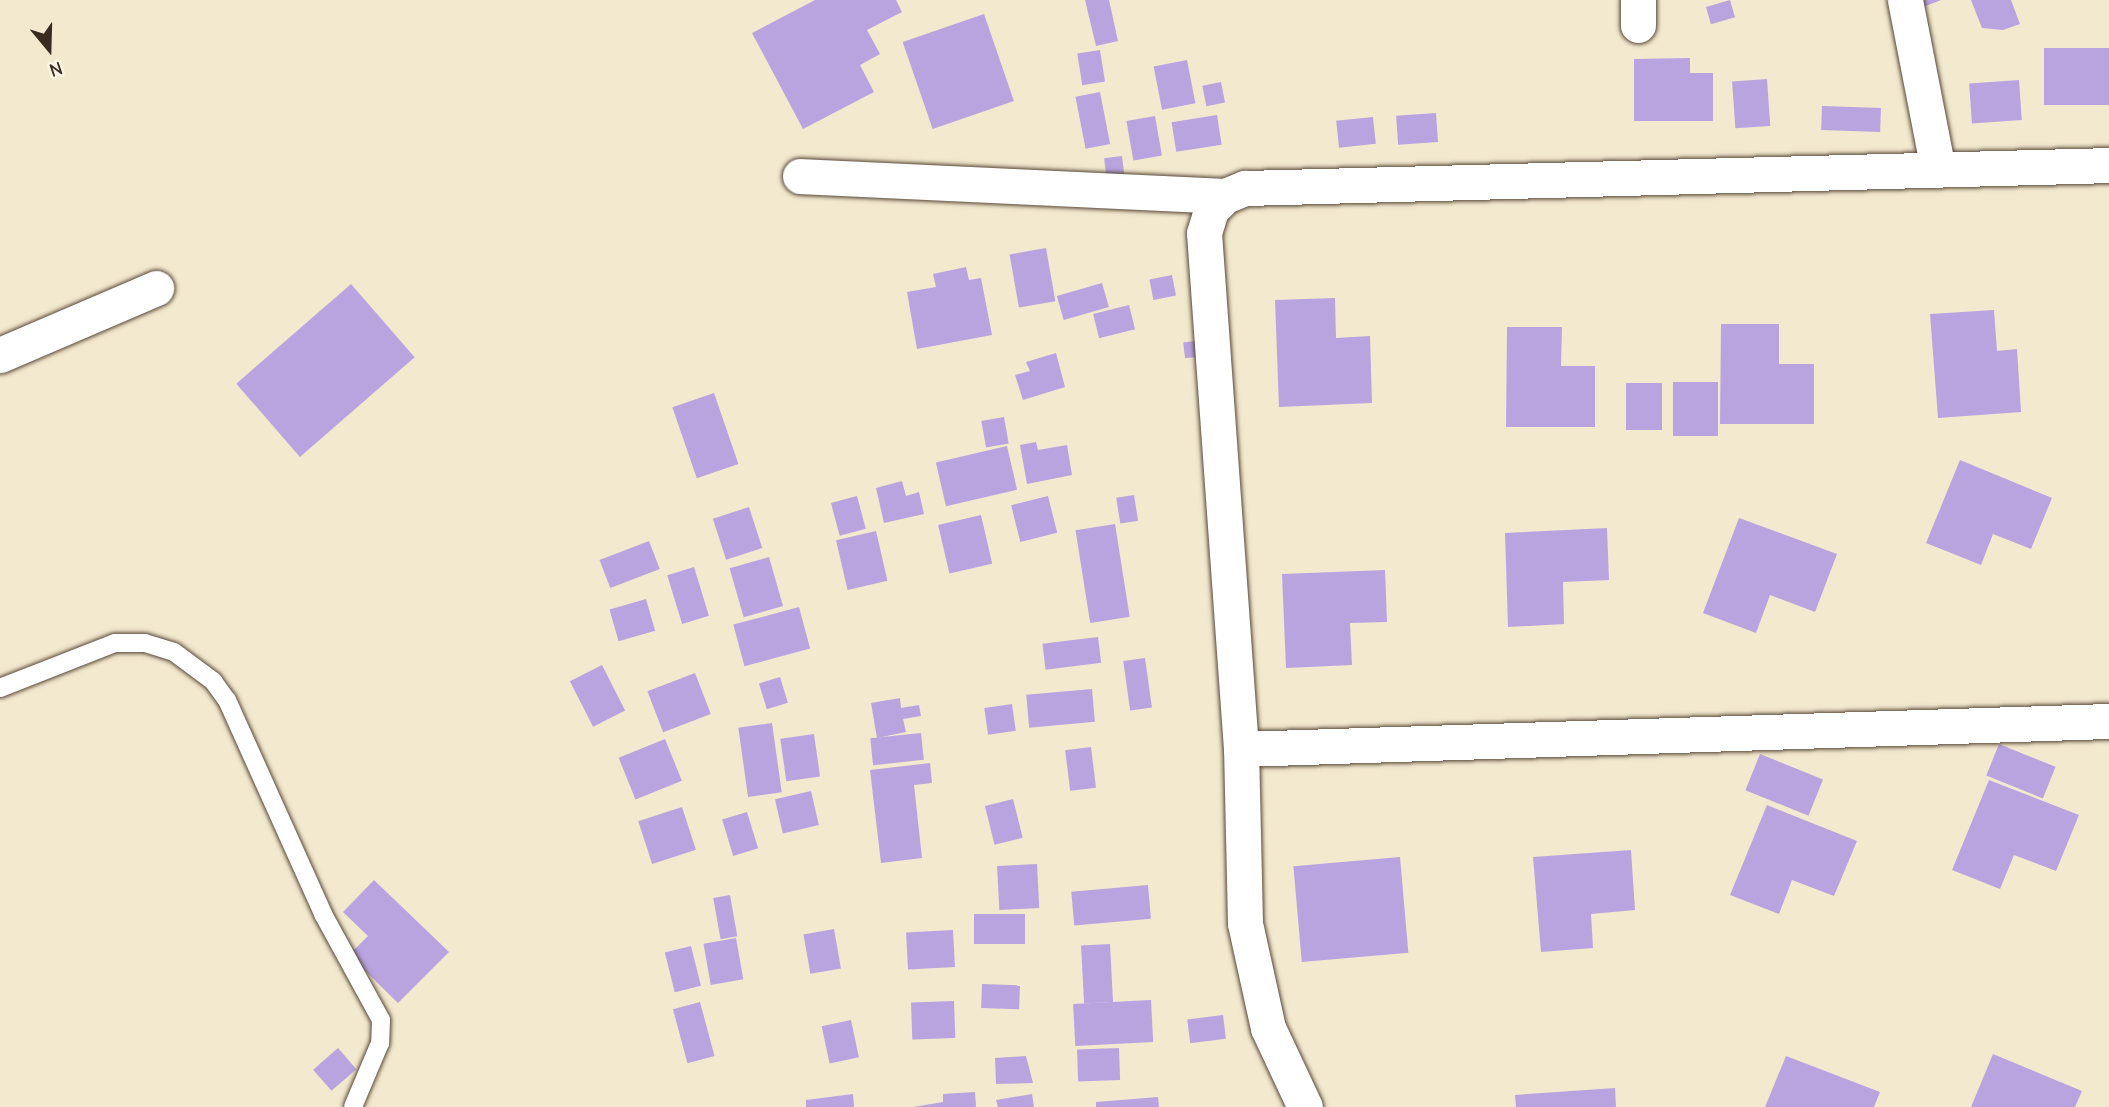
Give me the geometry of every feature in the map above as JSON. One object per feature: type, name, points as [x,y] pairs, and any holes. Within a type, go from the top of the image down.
[{"type":"street","points":[[1905,0],[1938,170]]},
{"type":"street","points":[[1305,1107],[1268,1028],[1252,968],[1245,923],[1241,749],[1204,233],[1211,210],[1225,196],[1245,188],[2109,165]]},
{"type":"street","points":[[800,176],[1225,196]]},
{"type":"street","points":[[0,355],[156,288]]},
{"type":"street","points":[[1241,749],[2109,721]]},
{"type":"lane","points":[[0,688],[115,643],[145,643],[174,652],[213,681],[227,700],[323,914],[381,1020],[380,1043],[353,1107]]},
{"type":"building","points":[[815,0],[896,0],[902,12],[867,30],[880,54],[860,65],[874,92],[803,129],[752,33]]},
{"type":"building","points":[[1085,0],[1109,0],[1118,41],[1096,46]]},
{"type":"building","points":[[1730,0],[1735,17],[1711,24],[1706,7]]},
{"type":"building","points":[[1918,0],[1941,0],[1921,8]]},
{"type":"building","points":[[1971,0],[2011,0],[2020,24],[2003,30],[1982,28]]},
{"type":"building","points":[[984,14],[1014,101],[933,129],[903,42]]},
{"type":"building","points":[[2044,48],[2109,48],[2109,105],[2044,105]]},
{"type":"building","points":[[1100,50],[1105,82],[1082,85],[1077,54]]},
{"type":"building","points":[[1690,58],[1690,73],[1713,73],[1713,121],[1634,121],[1634,59]]},
{"type":"building","points":[[1187,60],[1195,103],[1162,110],[1154,66]]},
{"type":"building","points":[[1767,79],[1770,126],[1735,128],[1732,81]]},
{"type":"building","points":[[2019,80],[2022,120],[1972,123],[1969,83]]},
{"type":"building","points":[[1221,82],[1225,103],[1206,106],[1202,86]]},
{"type":"building","points":[[1100,92],[1110,144],[1086,149],[1075,97]]},
{"type":"building","points":[[1822,106],[1881,108],[1880,132],[1821,130]]},
{"type":"building","points":[[1436,113],[1438,142],[1398,145],[1396,116]]},
{"type":"building","points":[[1217,115],[1222,145],[1176,152],[1172,122]]},
{"type":"building","points":[[1155,116],[1162,155],[1133,160],[1126,121]]},
{"type":"building","points":[[1373,117],[1376,144],[1339,148],[1336,121]]},
{"type":"building","points":[[1122,156],[1126,189],[1108,191],[1104,158]]},
{"type":"building","points":[[1046,248],[1055,301],[1019,308],[1010,254]]},
{"type":"building","points":[[966,267],[969,280],[981,278],[992,335],[917,349],[907,292],[936,287],[933,274]]},
{"type":"building","points":[[1172,275],[1176,296],[1153,300],[1149,279]]},
{"type":"building","points":[[1102,283],[1109,307],[1064,320],[1057,296]]},
{"type":"building","points":[[351,284],[415,357],[300,457],[236,384]]},
{"type":"building","points":[[1335,298],[1336,338],[1370,336],[1372,403],[1279,407],[1275,300]]},
{"type":"building","points":[[1129,305],[1135,329],[1099,338],[1093,314]]},
{"type":"building","points":[[1994,310],[1997,351],[2017,349],[2021,412],[1938,418],[1930,314]]},
{"type":"building","points":[[1721,324],[1779,324],[1779,364],[1814,364],[1814,424],[1720,424]]},
{"type":"building","points":[[1507,327],[1562,327],[1561,366],[1595,366],[1595,427],[1506,427]]},
{"type":"building","points":[[1203,340],[1205,356],[1185,358],[1183,342]]},
{"type":"building","points":[[1056,353],[1065,387],[1023,400],[1015,375],[1030,371],[1026,362]]},
{"type":"building","points":[[1673,382],[1718,382],[1718,436],[1673,436]]},
{"type":"building","points":[[1626,383],[1662,383],[1662,430],[1626,430]]},
{"type":"building","points":[[714,393],[738,464],[697,478],[672,407]]},
{"type":"building","points":[[1004,417],[1009,444],[986,448],[981,421]]},
{"type":"building","points":[[1036,442],[1038,450],[1067,445],[1072,475],[1027,484],[1020,445]]},
{"type":"building","points":[[1007,446],[1017,490],[946,506],[936,462]]},
{"type":"building","points":[[1960,460],[2052,498],[2031,549],[1993,534],[1981,565],[1926,543]]},
{"type":"building","points":[[902,481],[906,496],[919,492],[924,514],[884,523],[876,488]]},
{"type":"building","points":[[1134,495],[1138,521],[1120,523],[1116,498]]},
{"type":"building","points":[[857,496],[866,529],[840,536],[831,503]]},
{"type":"building","points":[[1048,496],[1057,533],[1020,542],[1011,505]]},
{"type":"building","points":[[749,507],[762,548],[726,560],[713,519]]},
{"type":"building","points":[[981,515],[992,564],[949,574],[938,525]]},
{"type":"building","points":[[1739,518],[1837,554],[1815,612],[1770,595],[1756,633],[1703,613]]},
{"type":"building","points":[[1115,524],[1130,617],[1090,623],[1075,530]]},
{"type":"building","points":[[1607,528],[1609,580],[1563,582],[1564,624],[1508,627],[1505,533]]},
{"type":"building","points":[[876,531],[887,581],[848,590],[836,540]]},
{"type":"building","points":[[649,541],[660,569],[610,588],[600,560]]},
{"type":"building","points":[[769,557],[783,606],[744,617],[730,568]]},
{"type":"building","points":[[694,567],[709,616],[682,624],[667,575]]},
{"type":"building","points":[[1385,570],[1387,622],[1350,623],[1352,665],[1286,668],[1282,574]]},
{"type":"building","points":[[646,599],[655,631],[619,641],[609,609]]},
{"type":"building","points":[[799,607],[810,649],[744,666],[733,625]]},
{"type":"building","points":[[1098,637],[1101,663],[1046,670],[1042,644]]},
{"type":"building","points":[[1145,658],[1152,708],[1130,711],[1123,661]]},
{"type":"building","points":[[602,665],[625,710],[593,727],[570,681]]},
{"type":"building","points":[[695,673],[711,714],[663,732],[647,691]]},
{"type":"building","points":[[780,677],[788,703],[767,709],[759,683]]},
{"type":"building","points":[[1092,689],[1095,722],[1029,728],[1026,695]]},
{"type":"building","points":[[900,698],[901,708],[919,705],[921,716],[903,719],[906,732],[877,738],[871,703]]},
{"type":"building","points":[[1012,704],[1016,731],[988,735],[984,708]]},
{"type":"building","points":[[772,723],[782,792],[748,797],[738,728]]},
{"type":"building","points":[[921,733],[924,760],[873,765],[870,738]]},
{"type":"building","points":[[814,734],[820,777],[786,781],[780,739]]},
{"type":"building","points":[[665,739],[682,781],[635,799],[619,758]]},
{"type":"building","points":[[1999,744],[2056,767],[2043,798],[1986,776]]},
{"type":"building","points":[[1091,747],[1096,788],[1070,791],[1065,750]]},
{"type":"building","points":[[1760,754],[1823,779],[1808,816],[1745,790]]},
{"type":"building","points":[[930,763],[932,783],[914,785],[922,858],[881,863],[870,770]]},
{"type":"building","points":[[1989,780],[2079,815],[2056,871],[2014,855],[2000,889],[1952,870]]},
{"type":"building","points":[[811,791],[819,825],[783,833],[775,799]]},
{"type":"building","points":[[1013,799],[1023,838],[995,845],[985,806]]},
{"type":"building","points":[[1767,805],[1857,841],[1834,896],[1792,880],[1779,914],[1730,895]]},
{"type":"building","points":[[682,807],[696,850],[652,864],[638,821]]},
{"type":"building","points":[[747,812],[758,848],[733,856],[722,820]]},
{"type":"building","points":[[1631,850],[1635,910],[1591,914],[1593,948],[1541,952],[1533,857]]},
{"type":"building","points":[[1400,857],[1408,953],[1302,962],[1293,866]]},
{"type":"building","points":[[1037,864],[1039,908],[999,910],[997,866]]},
{"type":"building","points":[[374,880],[449,952],[398,1003],[349,955],[368,936],[343,912]]},
{"type":"building","points":[[1148,885],[1151,919],[1074,926],[1071,892]]},
{"type":"building","points":[[730,895],[737,936],[721,939],[713,898]]},
{"type":"building","points":[[974,914],[1025,914],[1025,944],[974,944]]},
{"type":"building","points":[[834,929],[841,968],[810,974],[803,934]]},
{"type":"building","points":[[953,930],[955,967],[908,969],[906,932]]},
{"type":"building","points":[[736,938],[743,979],[711,985],[704,944]]},
{"type":"building","points":[[1110,944],[1113,1002],[1084,1003],[1081,946]]},
{"type":"building","points":[[691,946],[701,986],[675,992],[665,953]]},
{"type":"building","points":[[982,984],[1020,985],[1019,1009],[981,1008]]},
{"type":"building","points":[[1151,1000],[1153,1042],[1075,1046],[1073,1004]]},
{"type":"building","points":[[954,1001],[955,1038],[912,1039],[911,1003]]},
{"type":"building","points":[[700,1002],[714,1056],[687,1063],[673,1009]]},
{"type":"building","points":[[1223,1015],[1226,1039],[1190,1043],[1187,1019]]},
{"type":"building","points":[[851,1020],[859,1057],[830,1063],[822,1026]]},
{"type":"building","points":[[338,1048],[356,1069],[331,1091],[313,1070]]},
{"type":"building","points":[[1119,1048],[1120,1080],[1078,1081],[1077,1049]]},
{"type":"building","points":[[1993,1054],[2082,1091],[2075,1107],[1971,1107]]},
{"type":"building","points":[[1026,1056],[1033,1083],[996,1084],[995,1058]]},
{"type":"building","points":[[1786,1056],[1880,1092],[1874,1107],[1765,1107]]},
{"type":"building","points":[[1615,1088],[1616,1107],[1516,1107],[1515,1095]]},
{"type":"building","points":[[975,1092],[976,1107],[913,1107],[943,1102],[943,1094]]},
{"type":"building","points":[[853,1094],[854,1107],[806,1107],[806,1100]]},
{"type":"building","points":[[1032,1094],[1034,1107],[998,1107],[996,1100]]},
{"type":"building","points":[[1158,1097],[1159,1107],[1096,1107],[1096,1102]]}]
